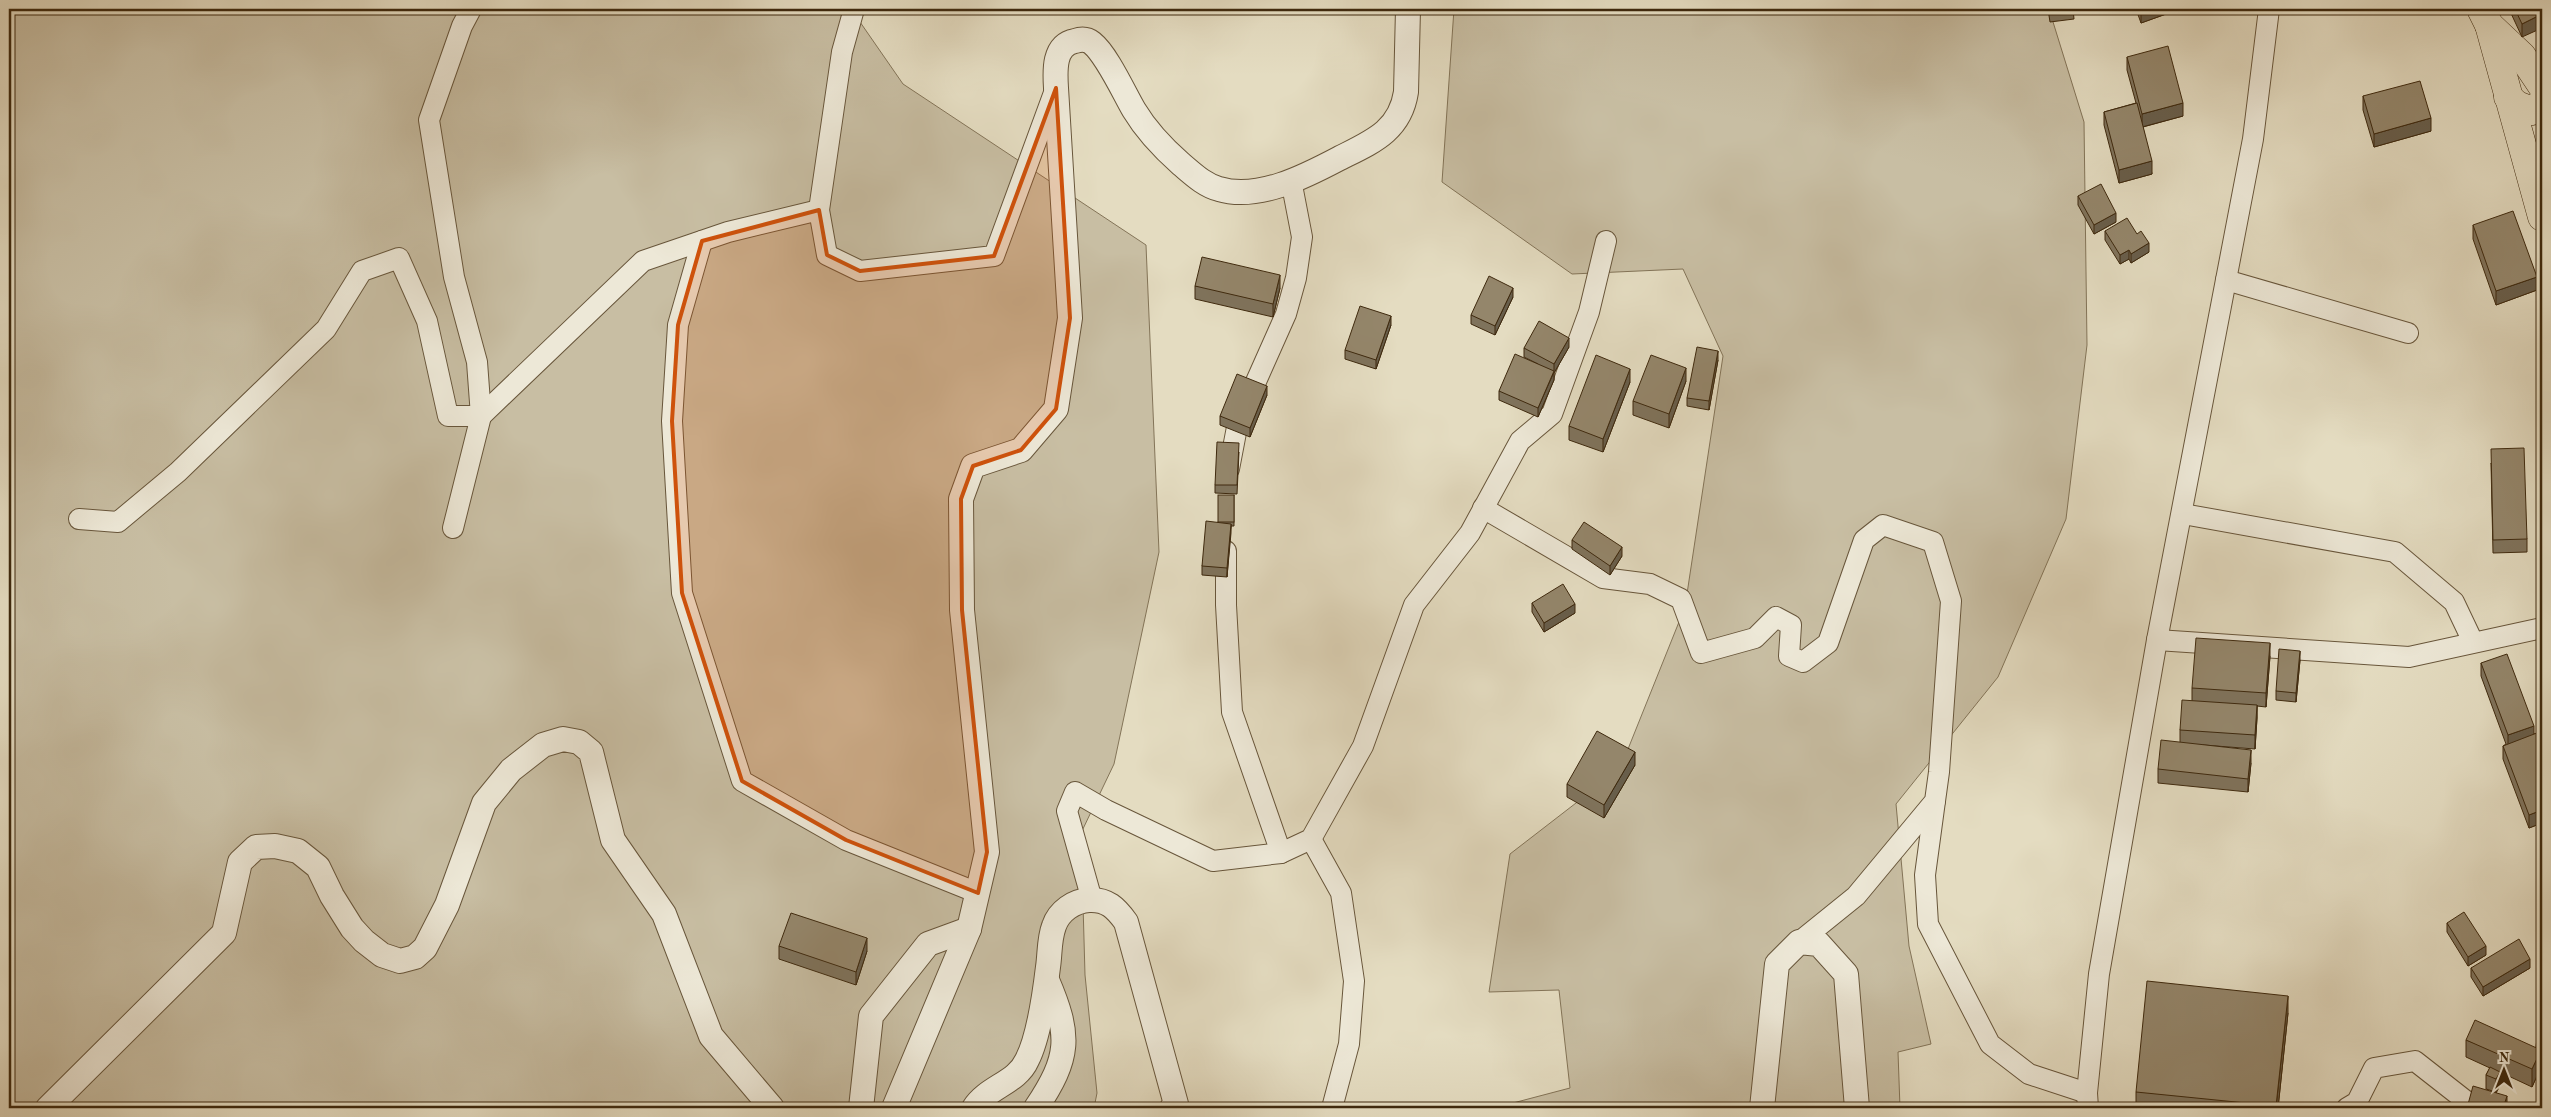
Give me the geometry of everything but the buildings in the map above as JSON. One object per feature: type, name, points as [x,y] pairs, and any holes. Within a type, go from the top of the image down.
[{"type":"main road","points":[[2485,17],[2522,56],[2542,86]]},
{"type":"main road","points":[[2485,17],[2542,217]]},
{"type":"main road","points":[[2508,97],[2517,105],[2532,111],[2542,104]]},
{"type":"street","points":[[453,528],[481,416],[477,362],[454,277],[429,120],[471,9]]},
{"type":"street","points":[[854,9],[842,52],[819,210],[827,255],[860,271],[994,256],[1056,88]]},
{"type":"street","points":[[894,1108],[969,929],[987,852],[962,610],[961,499],[973,466],[1021,450],[1056,409],[1070,318],[1056,88],[1057,56],[1063,47],[1071,41],[1083,39],[1091,42],[1100,51],[1139,118],[1163,146],[1197,178],[1217,189],[1236,192],[1258,190],[1291,180],[1362,147],[1395,124],[1404,104],[1406,92],[1408,9]]},
{"type":"street","points":[[1484,508],[1603,578],[1650,584],[1681,599],[1701,653],[1755,638],[1776,617],[1791,625],[1789,656],[1803,662],[1828,643],[1864,540],[1883,525],[1933,542],[1951,601],[1940,772],[1925,875],[1928,924],[1990,1044],[2029,1074],[2088,1101],[2099,974],[2158,640],[2253,139],[2269,9]]},
{"type":"street","points":[[1226,484],[1238,422],[1286,314],[1296,278],[1302,237],[1291,180]]},
{"type":"street","points":[[79,519],[118,522],[178,472],[326,329],[362,271],[399,258],[427,321],[448,416],[481,416],[643,261],[728,232],[819,210]]},
{"type":"street","points":[[702,241],[678,325],[672,421],[682,593],[742,781],[846,840],[978,892]]},
{"type":"street","points":[[1092,900],[1067,811],[1075,792],[1106,810],[1213,861],[1281,853],[1311,839],[1363,746],[1414,605],[1470,533],[1520,441],[1552,414],[1589,312],[1606,241]]},
{"type":"street","points":[[2226,280],[2408,333]]},
{"type":"street","points":[[2183,514],[2395,552],[2454,602],[2473,642]]},
{"type":"street","points":[[1226,531],[1226,605],[1232,712],[1281,853]]},
{"type":"street","points":[[2158,640],[2409,657],[2542,628]]},
{"type":"street","points":[[48,1108],[224,933],[240,862],[256,847],[275,846],[298,852],[318,867],[342,912],[364,942],[382,955],[400,961],[415,957],[425,948],[447,905],[484,802],[511,770],[543,745],[563,739],[578,742],[591,752],[613,840],[664,914],[711,1036],[772,1108]]},
{"type":"street","points":[[1762,1108],[1777,964],[1799,942],[1856,896],[1935,800]]},
{"type":"street","points":[[1311,839],[1341,893],[1354,980],[1349,1044],[1332,1108]]},
{"type":"street","points":[[974,1108],[984,1095],[1008,1080],[1026,1064],[1047,980],[1054,926],[1060,915],[1070,906],[1080,901],[1092,900],[1103,901],[1112,905],[1126,922],[1176,1104],[1172,1108]]},
{"type":"street","points":[[861,1108],[871,1016],[928,944],[969,929]]},
{"type":"street","points":[[1799,942],[1819,944],[1846,974],[1857,1108]]},
{"type":"street","points":[[1036,1108],[1058,1071],[1063,1047],[1061,1017],[1047,980]]},
{"type":"street","points":[[2347,1108],[2357,1102],[2374,1068],[2415,1061],[2475,1108]]},
{"type":"lane","points":[[2542,1044],[2540,1055],[2542,1060]]},
{"type":"highlighted area","points":[[1056,88],[1070,318],[1056,409],[1021,450],[973,466],[961,499],[962,610],[987,852],[978,893],[846,840],[742,781],[682,593],[672,421],[678,325],[702,241],[819,210],[827,255],[860,271],[994,256]]},
{"type":"shaded area","points":[[9,9],[851,9],[903,84],[1146,245],[1159,552],[1114,764],[1081,833],[1085,975],[1097,1093],[1094,1108],[9,1108]]},
{"type":"shaded area","points":[[1454,9],[2049,9],[2084,122],[2087,345],[2066,519],[1998,677],[1896,804],[1909,946],[1931,1044],[1898,1052],[1900,1108],[1494,1108],[1570,1088],[1559,990],[1489,992],[1510,854],[1620,769],[1685,607],[1723,356],[1683,269],[1572,274],[1442,182]]}]
